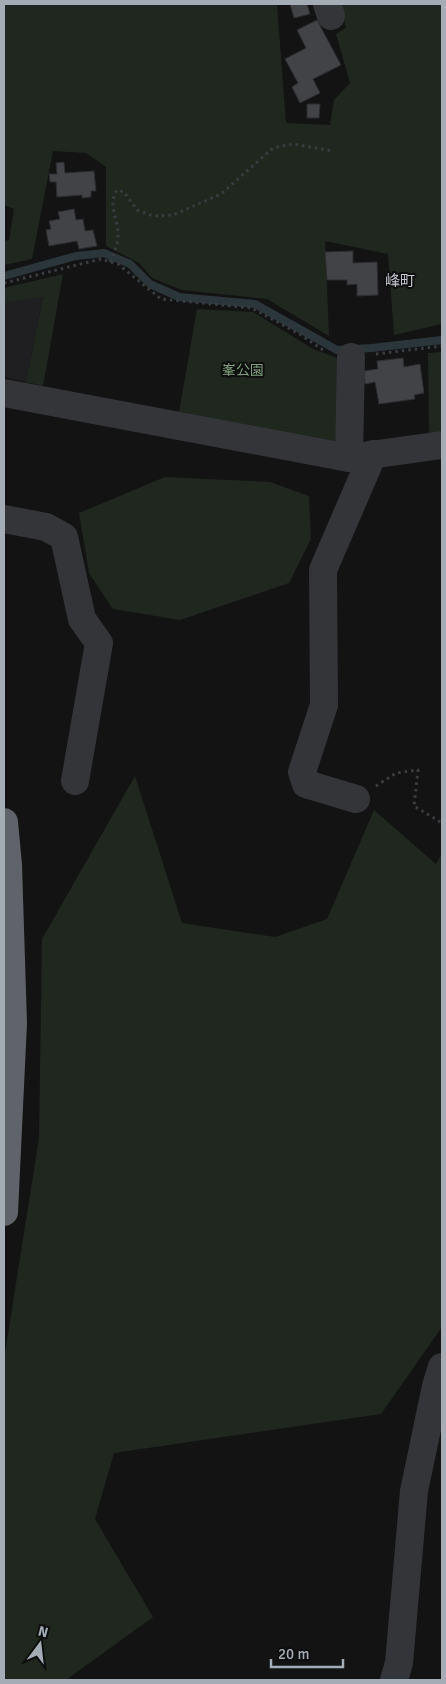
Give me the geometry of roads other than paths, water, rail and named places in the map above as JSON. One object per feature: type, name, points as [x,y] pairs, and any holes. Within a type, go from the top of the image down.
[{"type":"highway","points":[[4,822],[8,865],[13,1023],[4,1212]]},
{"type":"street","points":[[340,356],[361,456],[323,570],[324,704],[302,772],[306,784],[356,800]]},
{"type":"street","points":[[4,393],[361,456],[442,445]]},
{"type":"street","points":[[4,519],[46,527],[64,537],[82,619],[99,644],[75,781]]},
{"type":"street","points":[[394,1680],[399,1663],[414,1491],[436,1386],[442,1367]]},
{"type":"waterway","points":[[4,276],[76,256],[104,253],[130,264],[150,284],[179,297],[255,304],[337,350],[442,340]]},
{"type":"district","name":"峰町","points":[[400,281]]},
{"type":"park label","name":"峯公園","points":[[243,370]]}]
